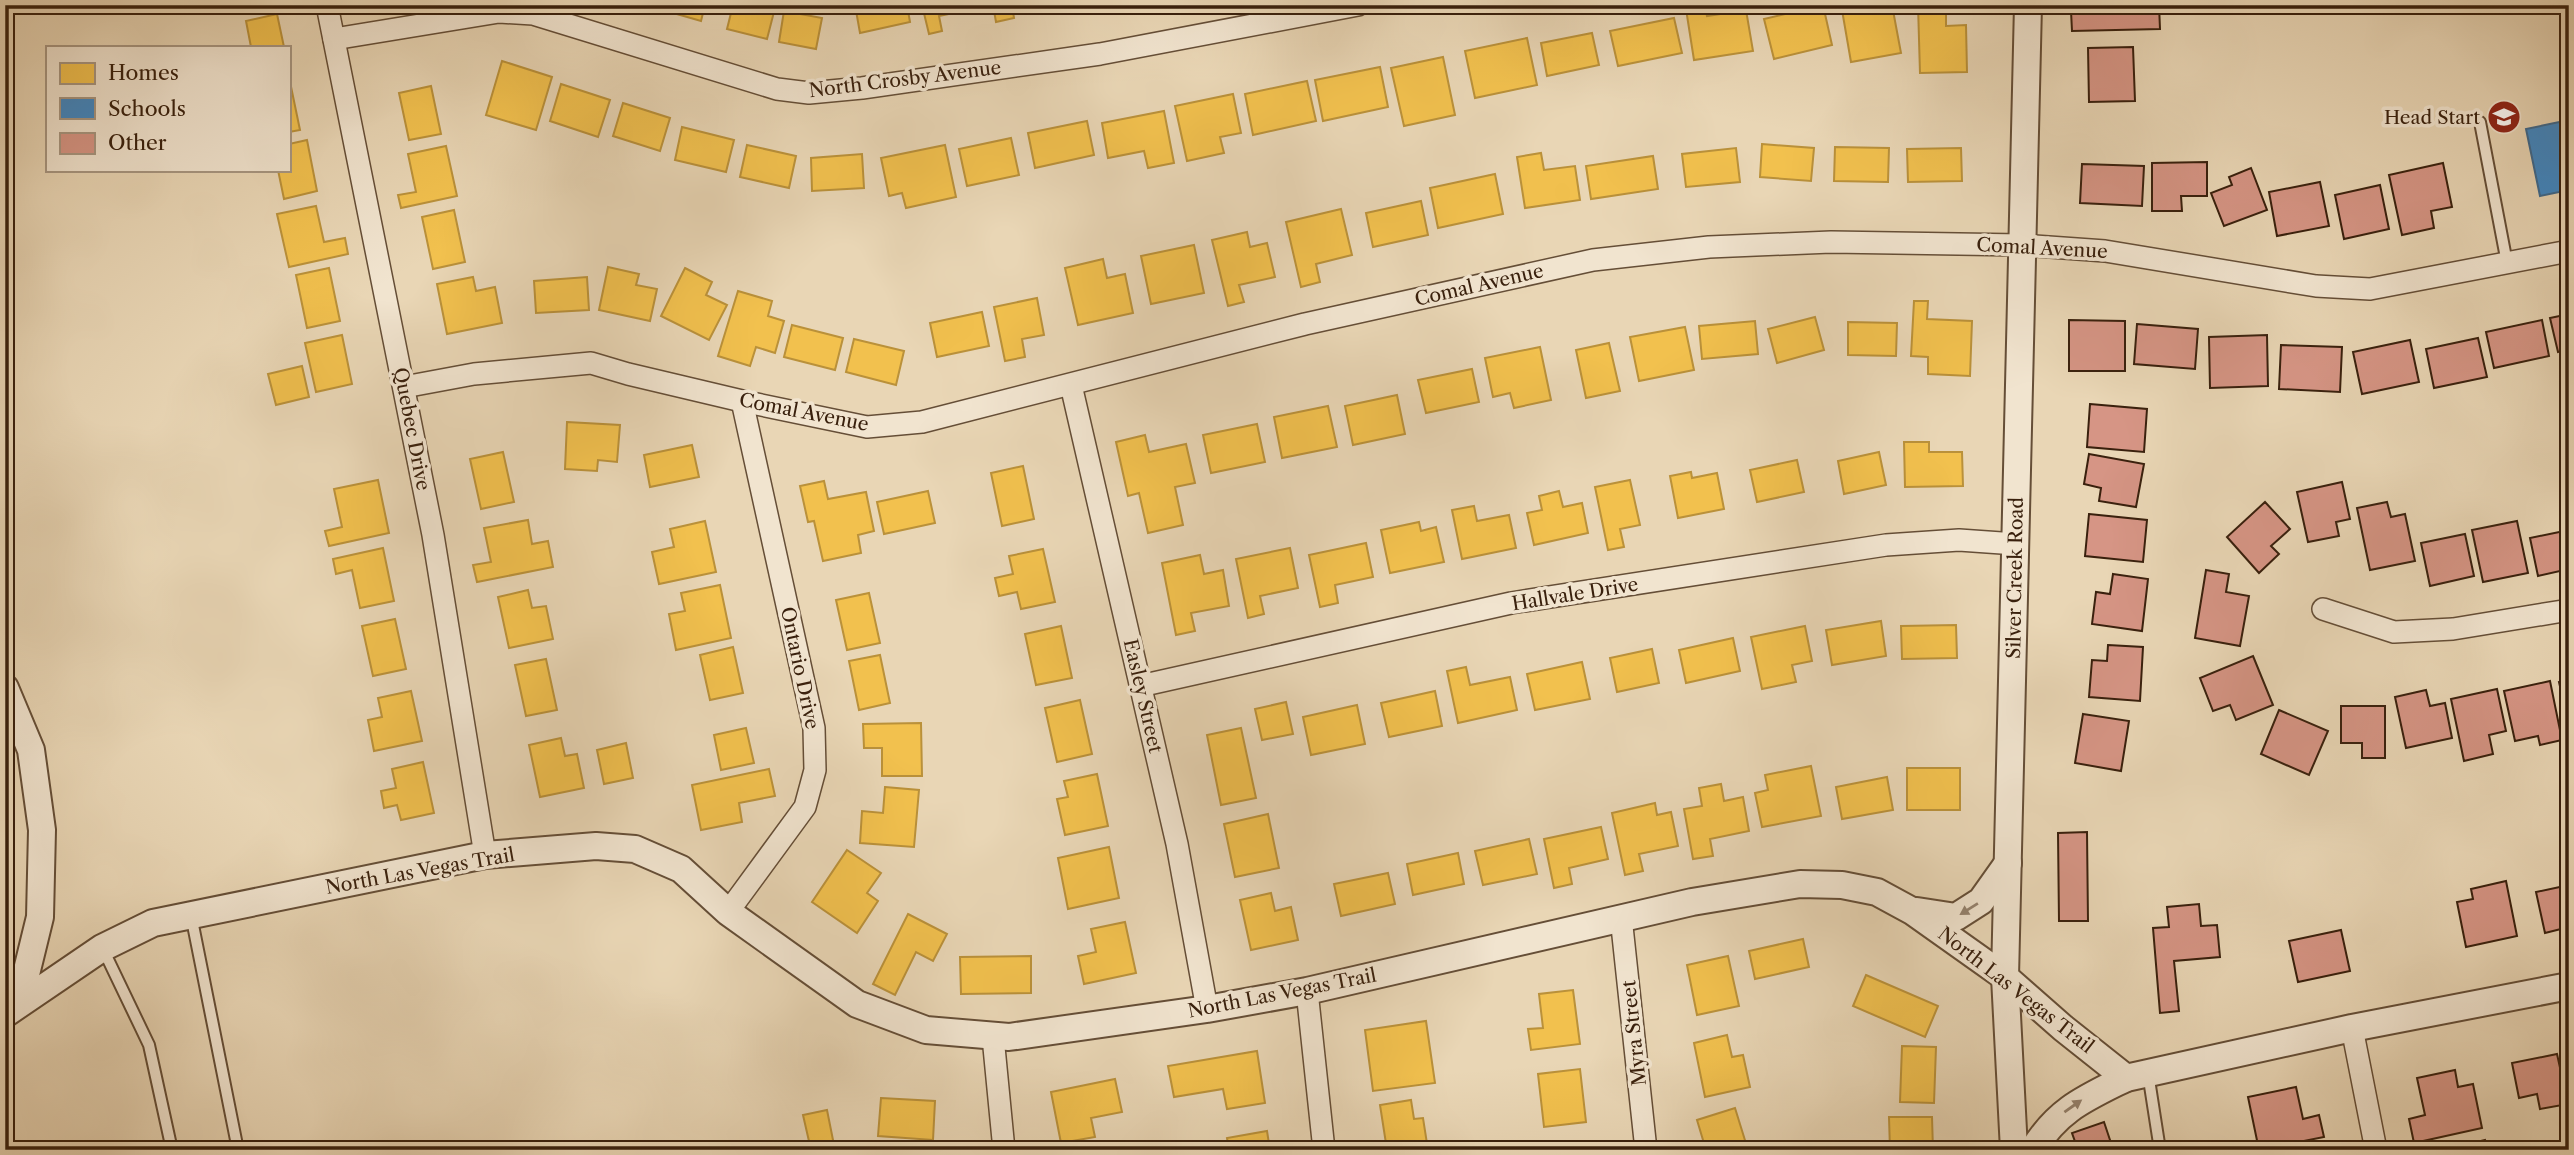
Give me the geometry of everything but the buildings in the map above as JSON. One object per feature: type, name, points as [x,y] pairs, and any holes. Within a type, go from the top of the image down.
[{"type":"street","name":"Quebec Drive","points":[[327,5],[433,535],[485,855]]},
{"type":"street","name":"North Crosby Avenue","points":[[334,39],[499,12],[533,14],[777,89],[809,93],[1100,54],[1358,5]]},
{"type":"street","name":"Silver Creek Road","points":[[2014,1150],[2005,977],[2028,5]]},
{"type":"street","name":"Comal Avenue","points":[[404,387],[474,374],[592,363],[742,401],[867,427],[922,422],[1305,324],[1592,260],[1709,247],[1831,242],[2022,244],[2105,251],[2316,286],[2370,289],[2569,251]]},
{"type":"street","name":"Easley Street","points":[[1071,385],[1177,844],[1207,1009]]},
{"type":"street","name":"Ontario Drive","points":[[728,912],[805,807],[815,770],[814,728],[742,401]]},
{"type":"street","name":"Hallvale Drive","points":[[1140,686],[1511,603],[1886,545],[1959,540],[2016,544]]},
{"type":"street","points":[[2323,609],[2395,632],[2452,629],[2569,610]]},
{"type":"street","points":[[5,688],[31,750],[42,830],[40,917],[12,1009]]},
{"type":"street","name":"North Las Vegas Trail","points":[[12,1009],[102,948],[153,923],[485,855],[596,846],[635,849],[681,869],[728,912],[858,1004],[899,1022],[926,1030],[993,1037],[1207,1009],[1307,991],[1621,917],[1800,884],[1842,885],[1877,892],[1912,911],[2005,977],[2063,1028],[2137,1075]]},
{"type":"street","points":[[1912,911],[1956,917],[1981,901],[2008,863]]},
{"type":"street","name":"Myra Street","points":[[1621,917],[1646,1150]]},
{"type":"street","points":[[2033,1150],[2063,1113],[2077,1102],[2137,1075],[2352,1028],[2569,986]]},
{"type":"street","points":[[1307,991],[1324,1150]]},
{"type":"street","points":[[2352,1028],[2376,1150]]},
{"type":"street","points":[[993,1037],[1004,1150]]},
{"type":"lane","points":[[2480,122],[2507,263]]},
{"type":"lane","points":[[191,915],[238,1150]]},
{"type":"lane","points":[[102,948],[149,1045],[172,1150]]},
{"type":"lane","points":[[2137,1075],[2160,1150]]},
{"type":"place","name":"Head Start","points":[[2504,117]]}]
